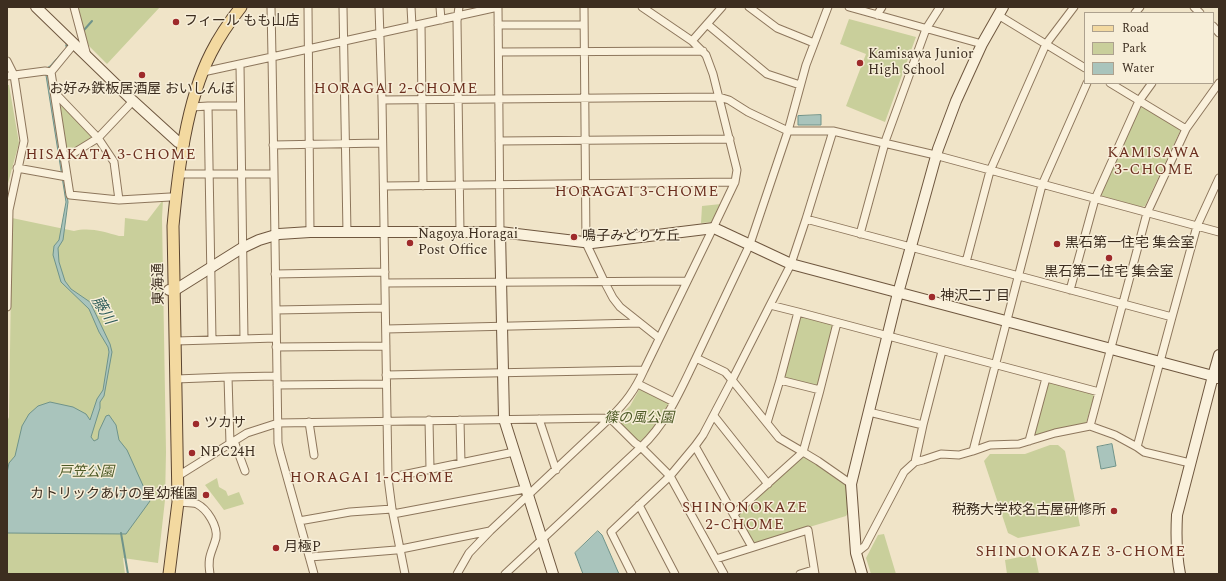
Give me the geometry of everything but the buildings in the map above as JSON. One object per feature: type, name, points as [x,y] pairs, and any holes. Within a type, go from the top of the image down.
[{"type":"main road","name":"東海通","points":[[162,574],[171,515],[172,290],[174,226],[181,142],[186,103],[194,77],[205,51],[232,7]]},
{"type":"main road","name":"東海通","points":[[169,574],[178,502],[176,341],[168,226],[170,197],[181,142],[203,72],[211,54],[241,7]]},
{"type":"street","points":[[36,7],[133,101],[181,142]]},
{"type":"street","points":[[74,7],[87,56]]},
{"type":"street","points":[[271,7],[276,347],[280,452],[314,574]]},
{"type":"street","points":[[308,7],[310,232]]},
{"type":"street","points":[[343,7],[347,233]]},
{"type":"street","points":[[379,7],[384,186],[388,478],[405,574]]},
{"type":"street","points":[[411,7],[412,26]]},
{"type":"street","points":[[440,7],[441,20]]},
{"type":"street","points":[[459,7],[457,21],[460,232]]},
{"type":"street","points":[[203,72],[498,7],[500,282],[504,419],[526,493],[553,574]]},
{"type":"street","points":[[584,7],[586,98],[586,243],[609,292],[620,307],[659,338]]},
{"type":"street","points":[[457,574],[469,553],[526,493],[556,470],[626,403],[638,384],[735,182],[737,164],[709,60],[703,51],[692,41],[642,7]]},
{"type":"street","points":[[692,41],[722,7]]},
{"type":"street","points":[[749,7],[777,28],[814,43]]},
{"type":"street","points":[[506,574],[641,446],[661,424],[674,402],[750,244],[788,131],[800,85],[828,7]]},
{"type":"street","points":[[849,7],[982,44]]},
{"type":"street","points":[[877,15],[882,7]]},
{"type":"street","points":[[860,234],[885,143],[926,29],[940,7]]},
{"type":"street","points":[[966,262],[990,171],[1046,44],[1074,7]]},
{"type":"street","points":[[862,574],[856,553],[851,484],[911,247],[936,156],[956,101],[982,44],[1001,11],[1046,44],[1084,67]]},
{"type":"street","points":[[421,24],[424,186]]},
{"type":"street","points":[[707,24],[766,74],[800,85]]},
{"type":"street","points":[[498,25],[584,25]]},
{"type":"street","points":[[11,76],[48,72],[74,44]]},
{"type":"street","points":[[498,52],[703,51]]},
{"type":"street","points":[[7,61],[24,141],[8,210],[7,307]]},
{"type":"street","points":[[240,64],[244,339]]},
{"type":"street","points":[[48,72],[55,93],[65,176],[70,195],[119,200],[170,197]]},
{"type":"street","points":[[1090,426],[1147,213],[1186,129],[1219,83]]},
{"type":"street","points":[[972,451],[1042,185],[1087,84]]},
{"type":"street","points":[[1112,84],[1186,129]]},
{"type":"street","points":[[1070,290],[1095,199],[1139,100],[1151,84]]},
{"type":"street","points":[[55,93],[98,138],[114,162],[119,200]]},
{"type":"street","points":[[382,100],[719,96],[788,131],[833,131],[885,143],[1219,232]]},
{"type":"street","points":[[64,159],[98,138],[133,101]]},
{"type":"street","points":[[208,106],[212,340]]},
{"type":"street","points":[[192,107],[240,106]]},
{"type":"street","points":[[632,574],[611,532],[670,476],[704,435],[791,264],[833,131]]},
{"type":"street","points":[[499,141],[730,139]]},
{"type":"street","points":[[273,144],[382,144]]},
{"type":"street","points":[[17,168],[65,176]]},
{"type":"street","points":[[179,174],[274,174]]},
{"type":"street","points":[[1137,447],[1197,226],[1219,178]]},
{"type":"street","points":[[384,186],[735,182]]},
{"type":"street","points":[[806,219],[1172,318]]},
{"type":"street","points":[[172,290],[242,248],[259,240],[275,235],[310,232],[500,232],[586,243],[714,228],[791,264],[1111,348],[1216,378]]},
{"type":"street","points":[[275,274],[385,272]]},
{"type":"street","points":[[385,283],[687,282]]},
{"type":"street","points":[[770,305],[1099,392]]},
{"type":"street","points":[[276,310],[385,308]]},
{"type":"street","points":[[768,423],[798,312]]},
{"type":"street","points":[[386,329],[639,323]]},
{"type":"street","points":[[734,514],[803,452],[838,323]]},
{"type":"street","points":[[176,341],[276,338]]},
{"type":"street","points":[[276,347],[386,346]]},
{"type":"street","points":[[915,462],[942,351]]},
{"type":"street","points":[[1180,574],[1177,558],[1177,515],[1190,463],[1216,378],[1219,355]]},
{"type":"street","points":[[696,358],[725,372],[779,438],[818,461],[851,484]]},
{"type":"street","points":[[386,374],[644,370]]},
{"type":"street","points":[[176,379],[277,376]]},
{"type":"street","points":[[228,377],[232,442],[245,471]]},
{"type":"street","points":[[1029,442],[1046,378]]},
{"type":"street","points":[[780,380],[820,390]]},
{"type":"street","points":[[277,386],[386,384]]},
{"type":"street","points":[[638,384],[674,402]]},
{"type":"street","points":[[869,412],[923,425]]},
{"type":"street","points":[[714,416],[768,484]]},
{"type":"street","points":[[178,476],[232,442],[257,429],[278,423],[610,418],[635,443],[641,446],[670,476],[724,574]]},
{"type":"street","points":[[539,419],[556,470]]},
{"type":"street","points":[[429,420],[430,469]]},
{"type":"street","points":[[460,420],[461,463]]},
{"type":"street","points":[[309,422],[314,455]]},
{"type":"street","points":[[856,553],[866,546],[904,472],[915,462],[941,454],[960,455],[990,445],[1019,444],[1055,433],[1090,426],[1115,434],[1144,452],[1190,463]]},
{"type":"street","points":[[695,446],[752,547]]},
{"type":"street","points":[[388,478],[514,452]]},
{"type":"street","points":[[299,521],[350,512],[393,511],[526,493]]},
{"type":"street","points":[[178,502],[197,505],[204,509],[213,523],[216,538],[209,555],[208,565],[210,574]]},
{"type":"street","points":[[639,505],[675,574]]},
{"type":"street","points":[[716,559],[808,530],[814,572],[800,574]]},
{"type":"street","points":[[310,557],[400,549],[490,531]]},
{"type":"green space","points":[[76,7],[160,7],[107,64],[89,46],[82,30]]},
{"type":"green space","points":[[849,19],[916,37],[885,122],[846,106],[866,54],[840,44]]},
{"type":"green space","points":[[7,85],[9,85],[19,143],[7,187]]},
{"type":"green space","points":[[63,105],[93,136],[92,140],[69,154],[66,153],[59,108]]},
{"type":"green space","points":[[1142,105],[1180,131],[1145,206],[1142,207],[1102,196],[1100,193],[1139,106]]},
{"type":"green space","name":"戸笠公園","points":[[163,200],[162,218],[166,452],[165,500],[158,563],[123,558],[125,574],[7,574],[7,422],[9,417],[12,218],[74,231],[91,230],[124,236],[125,218],[147,221]]},
{"type":"green space","points":[[721,204],[712,222],[701,223],[702,206]]},
{"type":"green space","points":[[801,316],[832,324],[834,326],[818,386],[816,388],[784,379],[783,376],[798,317]]},
{"type":"green space","points":[[1050,381],[1092,393],[1094,396],[1086,423],[1037,437],[1033,434],[1047,383]]},
{"type":"green space","name":"篠の風公園","points":[[640,388],[668,400],[669,403],[653,428],[641,441],[637,441],[618,421],[618,417],[630,406]]},
{"type":"green space","points":[[1050,445],[1058,445],[1065,451],[1080,526],[1018,538],[1008,533],[984,461],[990,454],[1025,454]]},
{"type":"green space","points":[[802,456],[805,456],[847,485],[849,511],[846,516],[756,543],[752,542],[738,517],[739,513]]},
{"type":"green space","points":[[217,478],[219,487],[226,491],[228,496],[239,492],[244,504],[224,510],[205,485]]},
{"type":"green space","points":[[884,534],[896,574],[871,574],[866,558],[878,535]]},
{"type":"green space","points":[[1035,554],[1039,574],[1007,574],[1005,560]]},
{"type":"water","points":[[66,45],[68,47],[48,70],[68,202],[63,240],[58,248],[59,262],[65,281],[71,289],[90,302],[110,344],[112,352],[104,396],[100,402],[100,408],[91,437],[94,441],[98,439],[99,431],[106,416],[109,415],[116,425],[119,440],[127,450],[150,501],[126,534],[7,533],[7,473],[9,463],[15,456],[22,426],[29,414],[38,406],[50,402],[73,407],[86,414],[90,420],[97,399],[103,390],[109,352],[108,347],[99,332],[89,309],[61,282],[53,255],[54,246],[59,240],[66,202],[45,69],[50,66],[66,48]]},
{"type":"water","points":[[821,115],[821,125],[798,125],[798,116]]},
{"type":"water","points":[[1112,444],[1116,466],[1101,469],[1097,447]]},
{"type":"water","points":[[598,531],[602,535],[619,574],[583,574],[575,553]]},
{"type":"waterway","name":"藤川","points":[[84,30],[92,21]]},
{"type":"waterway","name":"藤川","points":[[121,533],[128,574]]},
{"type":"place","name":"フィール もも山店","points":[[176,22]]},
{"type":"place","name":"Kamisawa Junior High School","points":[[860,63]]},
{"type":"place","name":"お好み鉄板居酒屋 おいしんぼ","points":[[142,75]]},
{"type":"place","name":"鳴子みどりケ丘","points":[[574,237]]},
{"type":"place","name":"Nagoya Horagai Post Office","points":[[410,243]]},
{"type":"place","name":"黒石第一住宅 集会室","points":[[1057,244]]},
{"type":"place","name":"黒石第二住宅 集会室","points":[[1109,258]]},
{"type":"place","name":"神沢二丁目","points":[[932,297]]},
{"type":"place","name":"ツカサ","points":[[196,424]]},
{"type":"place","name":"NPC24H","points":[[192,453]]},
{"type":"place","name":"カトリックあけの星幼稚園","points":[[206,495]]},
{"type":"place","name":"税務大学校名古屋研修所","points":[[1114,511]]},
{"type":"place","name":"月極P","points":[[276,548]]},
{"type":"district","name":"HORAGAI 2-CHOME","points":[[396,90]]},
{"type":"district","name":"HISAKATA 3-CHOME","points":[[111,156]]},
{"type":"district","name":"KAMISAWA 3-CHOME","points":[[1154,162]]},
{"type":"district","name":"HORAGAI 3-CHOME","points":[[637,193]]},
{"type":"district","name":"HORAGAI 1-CHOME","points":[[372,479]]},
{"type":"district","name":"SHINONOKAZE 2-CHOME","points":[[745,518]]},
{"type":"district","name":"SHINONOKAZE 3-CHOME","points":[[1081,553]]}]
